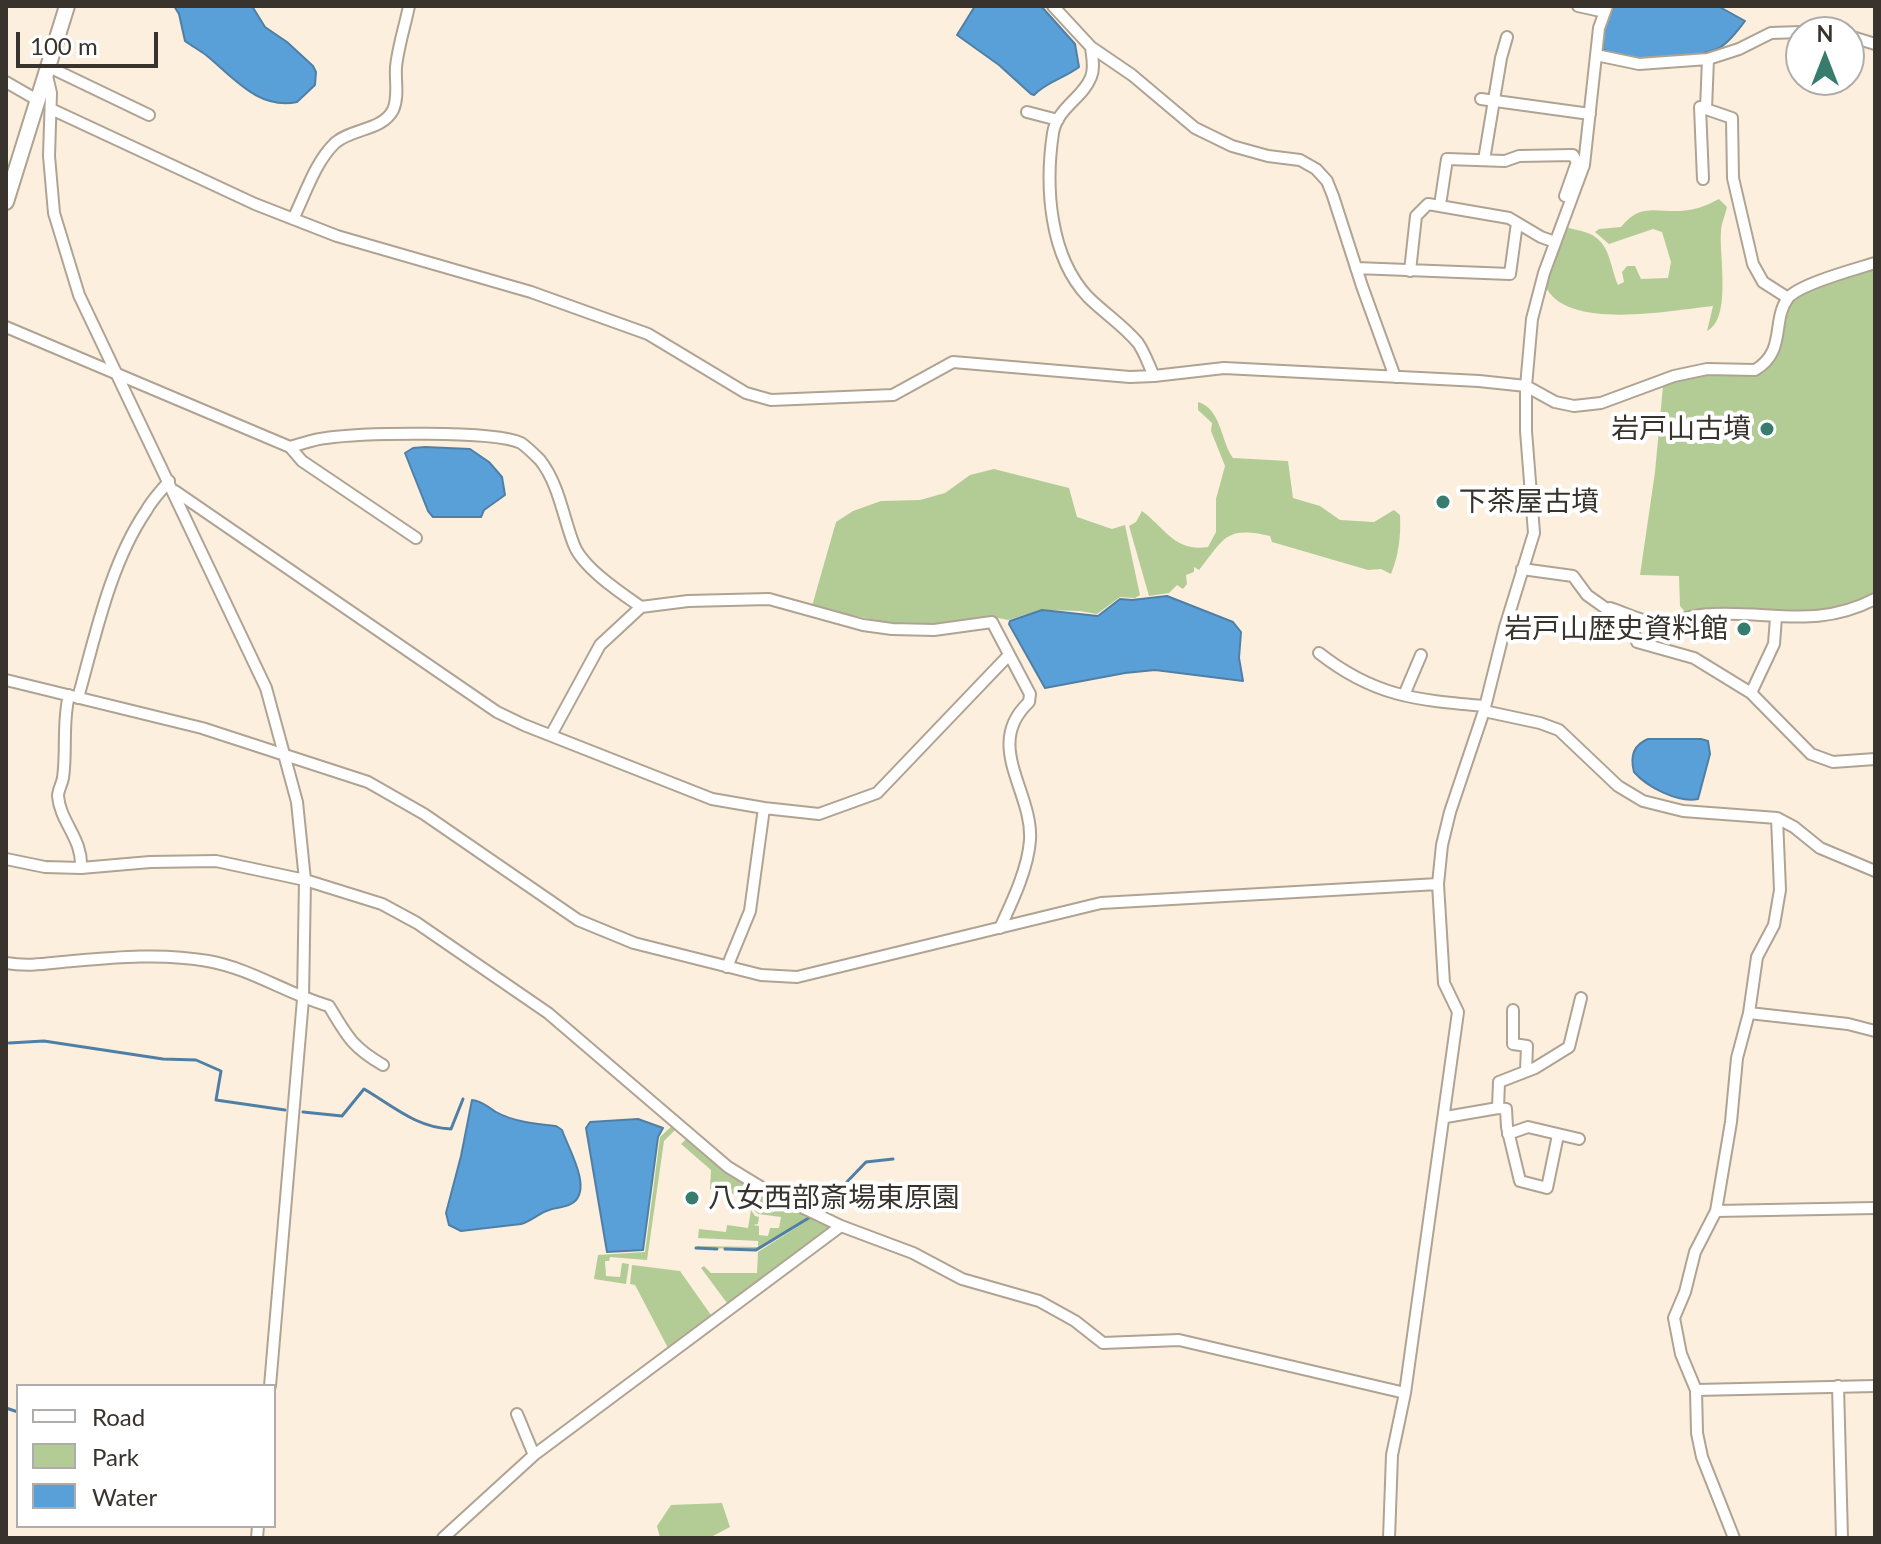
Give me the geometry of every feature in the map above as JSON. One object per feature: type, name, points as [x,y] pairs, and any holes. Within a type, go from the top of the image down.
[{"type":"main road","points":[[6,202],[45,105],[48,71],[67,6]]},
{"type":"street","points":[[293,219],[320,164],[334,144],[351,133],[382,123],[391,113],[396,102],[396,65],[409,6]]},
{"type":"street","points":[[1053,6],[1091,47],[1132,75],[1195,128],[1230,145],[1268,156],[1300,160],[1316,169],[1327,181],[1333,196],[1395,377]]},
{"type":"street","points":[[1389,1538],[1392,1455],[1405,1393],[1446,1117],[1458,1012],[1444,983],[1438,884],[1442,845],[1485,709],[1534,533],[1526,431],[1526,386],[1532,319],[1544,273],[1584,165],[1599,28],[1606,9],[1574,6]]},
{"type":"street","points":[[1596,55],[1639,64],[1708,59],[1739,49],[1771,33],[1785,33]]},
{"type":"street","points":[[1484,160],[1507,37]]},
{"type":"street","points":[[1091,47],[1093,67],[1090,80],[1063,109],[1054,128],[1049,193],[1069,272],[1088,297],[1140,345],[1154,376]]},
{"type":"street","points":[[1706,109],[1708,59]]},
{"type":"street","points":[[48,71],[149,115]]},
{"type":"street","points":[[6,82],[45,105],[293,219],[337,236],[593,312],[648,334],[746,393],[771,400],[893,395],[953,362],[1154,376],[1224,368],[1335,372],[1526,386],[1555,402],[1574,406],[1601,403],[1674,376],[1707,369],[1755,370],[1771,356],[1788,298],[1797,291],[1875,263]]},
{"type":"street","points":[[1481,99],[1590,114]]},
{"type":"street","points":[[45,105],[54,213],[79,295],[266,688],[297,802],[305,880],[303,999],[270,1384]]},
{"type":"street","points":[[1703,179],[1700,107],[1732,118],[1733,178],[1753,264],[1763,282],[1788,298]]},
{"type":"street","points":[[1027,112],[1058,120]]},
{"type":"street","points":[[1440,205],[1447,159],[1505,161],[1519,156],[1573,155],[1577,162],[1557,221],[1562,223]]},
{"type":"street","points":[[1410,271],[1416,216],[1428,204],[1509,218],[1555,242]]},
{"type":"street","points":[[1356,268],[1510,274],[1517,223]]},
{"type":"street","points":[[6,327],[290,447],[302,461],[416,538]]},
{"type":"street","points":[[290,447],[325,438],[354,436],[470,435],[498,437],[522,444],[540,460],[551,478],[575,548],[594,570],[641,607]]},
{"type":"street","points":[[81,868],[79,845],[64,815],[58,793],[63,777],[65,713],[74,696],[130,540],[146,510],[171,486]]},
{"type":"street","points":[[171,486],[497,712],[712,799],[819,814],[877,793],[1008,656]]},
{"type":"street","points":[[1522,569],[1573,576],[1587,595],[1632,627],[1637,642],[1694,658],[1751,693],[1811,754],[1833,762],[1875,759]]},
{"type":"street","points":[[551,735],[600,645],[641,607],[688,601],[769,599],[863,625],[892,629],[934,630],[992,622],[1030,694],[1029,702],[1018,712],[1012,727],[1009,751],[1028,821],[1030,841],[1000,928]]},
{"type":"street","points":[[1600,605],[1651,622],[1711,614],[1825,616],[1851,611],[1875,599]]},
{"type":"street","points":[[1751,693],[1774,644],[1776,617]]},
{"type":"street","points":[[1319,653],[1362,682],[1380,690],[1485,709],[1559,730],[1618,786],[1643,801],[1683,811],[1777,818],[1820,848],[1874,867]]},
{"type":"street","points":[[1404,695],[1421,655]]},
{"type":"street","points":[[6,680],[202,728],[368,782],[424,814],[578,920],[634,943],[761,975],[797,977],[1101,903],[1438,884]]},
{"type":"street","points":[[727,967],[750,911],[764,808]]},
{"type":"street","points":[[1734,1538],[1702,1457],[1697,1433],[1696,1390],[1681,1354],[1674,1318],[1685,1292],[1695,1252],[1716,1211],[1731,1122],[1737,1058],[1749,1013],[1757,957],[1774,925],[1780,890],[1777,818]]},
{"type":"street","points":[[6,859],[45,867],[81,868],[150,862],[216,861],[305,880],[382,904],[417,923],[548,1013],[728,1167],[764,1189],[841,1226],[913,1253],[962,1279],[1039,1301],[1075,1321],[1103,1343],[1179,1340],[1405,1393]]},
{"type":"street","points":[[6,963],[29,966],[134,956],[207,961],[248,971],[303,999],[329,1006],[353,1044],[383,1065]]},
{"type":"street","points":[[1498,1108],[1499,1082],[1569,1047],[1581,998]]},
{"type":"street","points":[[1513,1010],[1513,1044],[1527,1046],[1526,1071]]},
{"type":"street","points":[[1749,1013],[1848,1024],[1875,1031]]},
{"type":"street","points":[[1446,1117],[1506,1109],[1508,1134],[1520,1181],[1547,1188],[1558,1135]]},
{"type":"street","points":[[1508,1134],[1528,1127],[1579,1139]]},
{"type":"street","points":[[1716,1211],[1875,1208]]},
{"type":"street","points":[[443,1538],[534,1455],[841,1226]]},
{"type":"street","points":[[1838,1386],[1842,1538]]},
{"type":"street","points":[[1696,1390],[1875,1386]]},
{"type":"street","points":[[517,1414],[534,1455]]},
{"type":"green space","points":[[1719,199],[1727,207],[1721,232],[1722,301],[1715,324],[1707,331],[1713,306],[1647,314],[1596,313],[1574,309],[1556,300],[1545,285],[1564,226],[1590,234],[1602,243],[1618,285],[1624,282],[1622,272],[1627,266],[1635,266],[1641,279],[1668,278],[1671,262],[1662,232],[1653,229],[1609,244],[1595,232],[1621,227],[1644,211],[1692,209]]},
{"type":"green space","name":"岩戸山古墳","points":[[1875,267],[1875,594],[1847,609],[1821,614],[1687,614],[1680,606],[1679,576],[1640,575],[1655,472],[1663,386],[1699,374],[1752,375],[1761,372],[1775,358],[1791,302],[1798,295]]},
{"type":"green space","points":[[1198,402],[1206,405],[1216,418],[1233,458],[1288,461],[1293,498],[1320,506],[1340,520],[1374,522],[1394,510],[1400,515],[1399,545],[1391,574],[1272,542],[1270,536],[1244,533],[1227,537],[1199,570],[1194,567],[1194,572],[1186,575],[1187,584],[1183,589],[1177,585],[1169,593],[1149,596],[1129,526],[1136,522],[1142,511],[1172,538],[1187,546],[1208,547],[1216,532],[1216,499],[1225,466],[1211,431],[1212,423],[1198,410]]},
{"type":"green space","points":[[994,469],[1069,488],[1077,517],[1112,529],[1125,525],[1140,595],[1135,598],[1120,597],[1097,614],[1040,610],[1008,620],[993,617],[935,627],[892,624],[812,606],[836,522],[853,511],[881,501],[920,500],[945,493],[970,475]]},
{"type":"green space","points":[[673,1125],[677,1128],[664,1141],[647,1260],[610,1257],[609,1261],[605,1261],[606,1276],[620,1277],[622,1263],[629,1264],[626,1284],[594,1279],[598,1255],[645,1252],[660,1137]]},
{"type":"green space","points":[[688,1137],[811,1215],[759,1249],[697,1248],[758,1247],[758,1241],[698,1238],[699,1229],[726,1232],[727,1225],[748,1228],[751,1210],[759,1217],[758,1224],[753,1225],[759,1226],[759,1235],[768,1236],[770,1228],[779,1228],[781,1217],[758,1214],[754,1210],[774,1212],[774,1209],[748,1208],[748,1195],[710,1189],[711,1170],[681,1144]]},
{"type":"green space","points":[[814,1216],[830,1224],[830,1228],[727,1303],[701,1268],[704,1266],[711,1273],[757,1273],[758,1252]]},
{"type":"green space","points":[[632,1265],[680,1271],[711,1315],[668,1348],[635,1285],[630,1284]]},
{"type":"green space","points":[[722,1503],[730,1527],[709,1538],[660,1538],[657,1526],[671,1505]]},
{"type":"water","points":[[174,6],[252,6],[265,27],[313,66],[315,85],[297,102],[270,101],[247,90],[185,41]]},
{"type":"water","points":[[975,6],[1041,6],[1075,44],[1079,67],[1031,94],[999,65],[957,35]]},
{"type":"water","points":[[1614,6],[1718,6],[1745,21],[1726,43],[1709,52],[1660,58],[1626,57],[1603,49],[1605,23]]},
{"type":"water","points":[[413,448],[470,449],[489,462],[502,477],[505,495],[484,510],[481,517],[433,517],[405,453]]},
{"type":"water","points":[[1167,596],[1233,622],[1241,632],[1239,658],[1243,681],[1155,670],[1045,688],[1009,624],[1042,610],[1098,616],[1120,599]]},
{"type":"water","points":[[1648,739],[1708,741],[1710,754],[1698,799],[1681,799],[1663,793],[1634,772],[1634,752]]},
{"type":"water","points":[[472,1100],[510,1118],[556,1126],[562,1130],[580,1177],[581,1187],[574,1202],[545,1211],[521,1224],[461,1231],[449,1225],[446,1213]]},
{"type":"water","points":[[638,1119],[663,1128],[658,1137],[643,1250],[607,1252],[586,1128],[590,1122]]},
{"type":"waterway","points":[[9,1043],[44,1041],[163,1059],[196,1060],[221,1071],[216,1100],[285,1110]]},
{"type":"waterway","points":[[303,1112],[342,1116],[364,1089],[416,1120],[451,1129],[463,1099]]},
{"type":"waterway","points":[[818,1212],[866,1162],[893,1159]]},
{"type":"waterway","points":[[725,1249],[756,1250],[812,1216]]},
{"type":"waterway","points":[[696,1248],[717,1249]]},
{"type":"waterway","points":[[6,1408],[16,1411]]},
{"type":"place","name":"岩戸山古墳","points":[[1767,429]]},
{"type":"place","name":"下茶屋古墳","points":[[1443,502]]},
{"type":"place","name":"岩戸山歴史資料館","points":[[1744,629]]},
{"type":"place","name":"八女西部斎場東原園","points":[[692,1198]]}]
